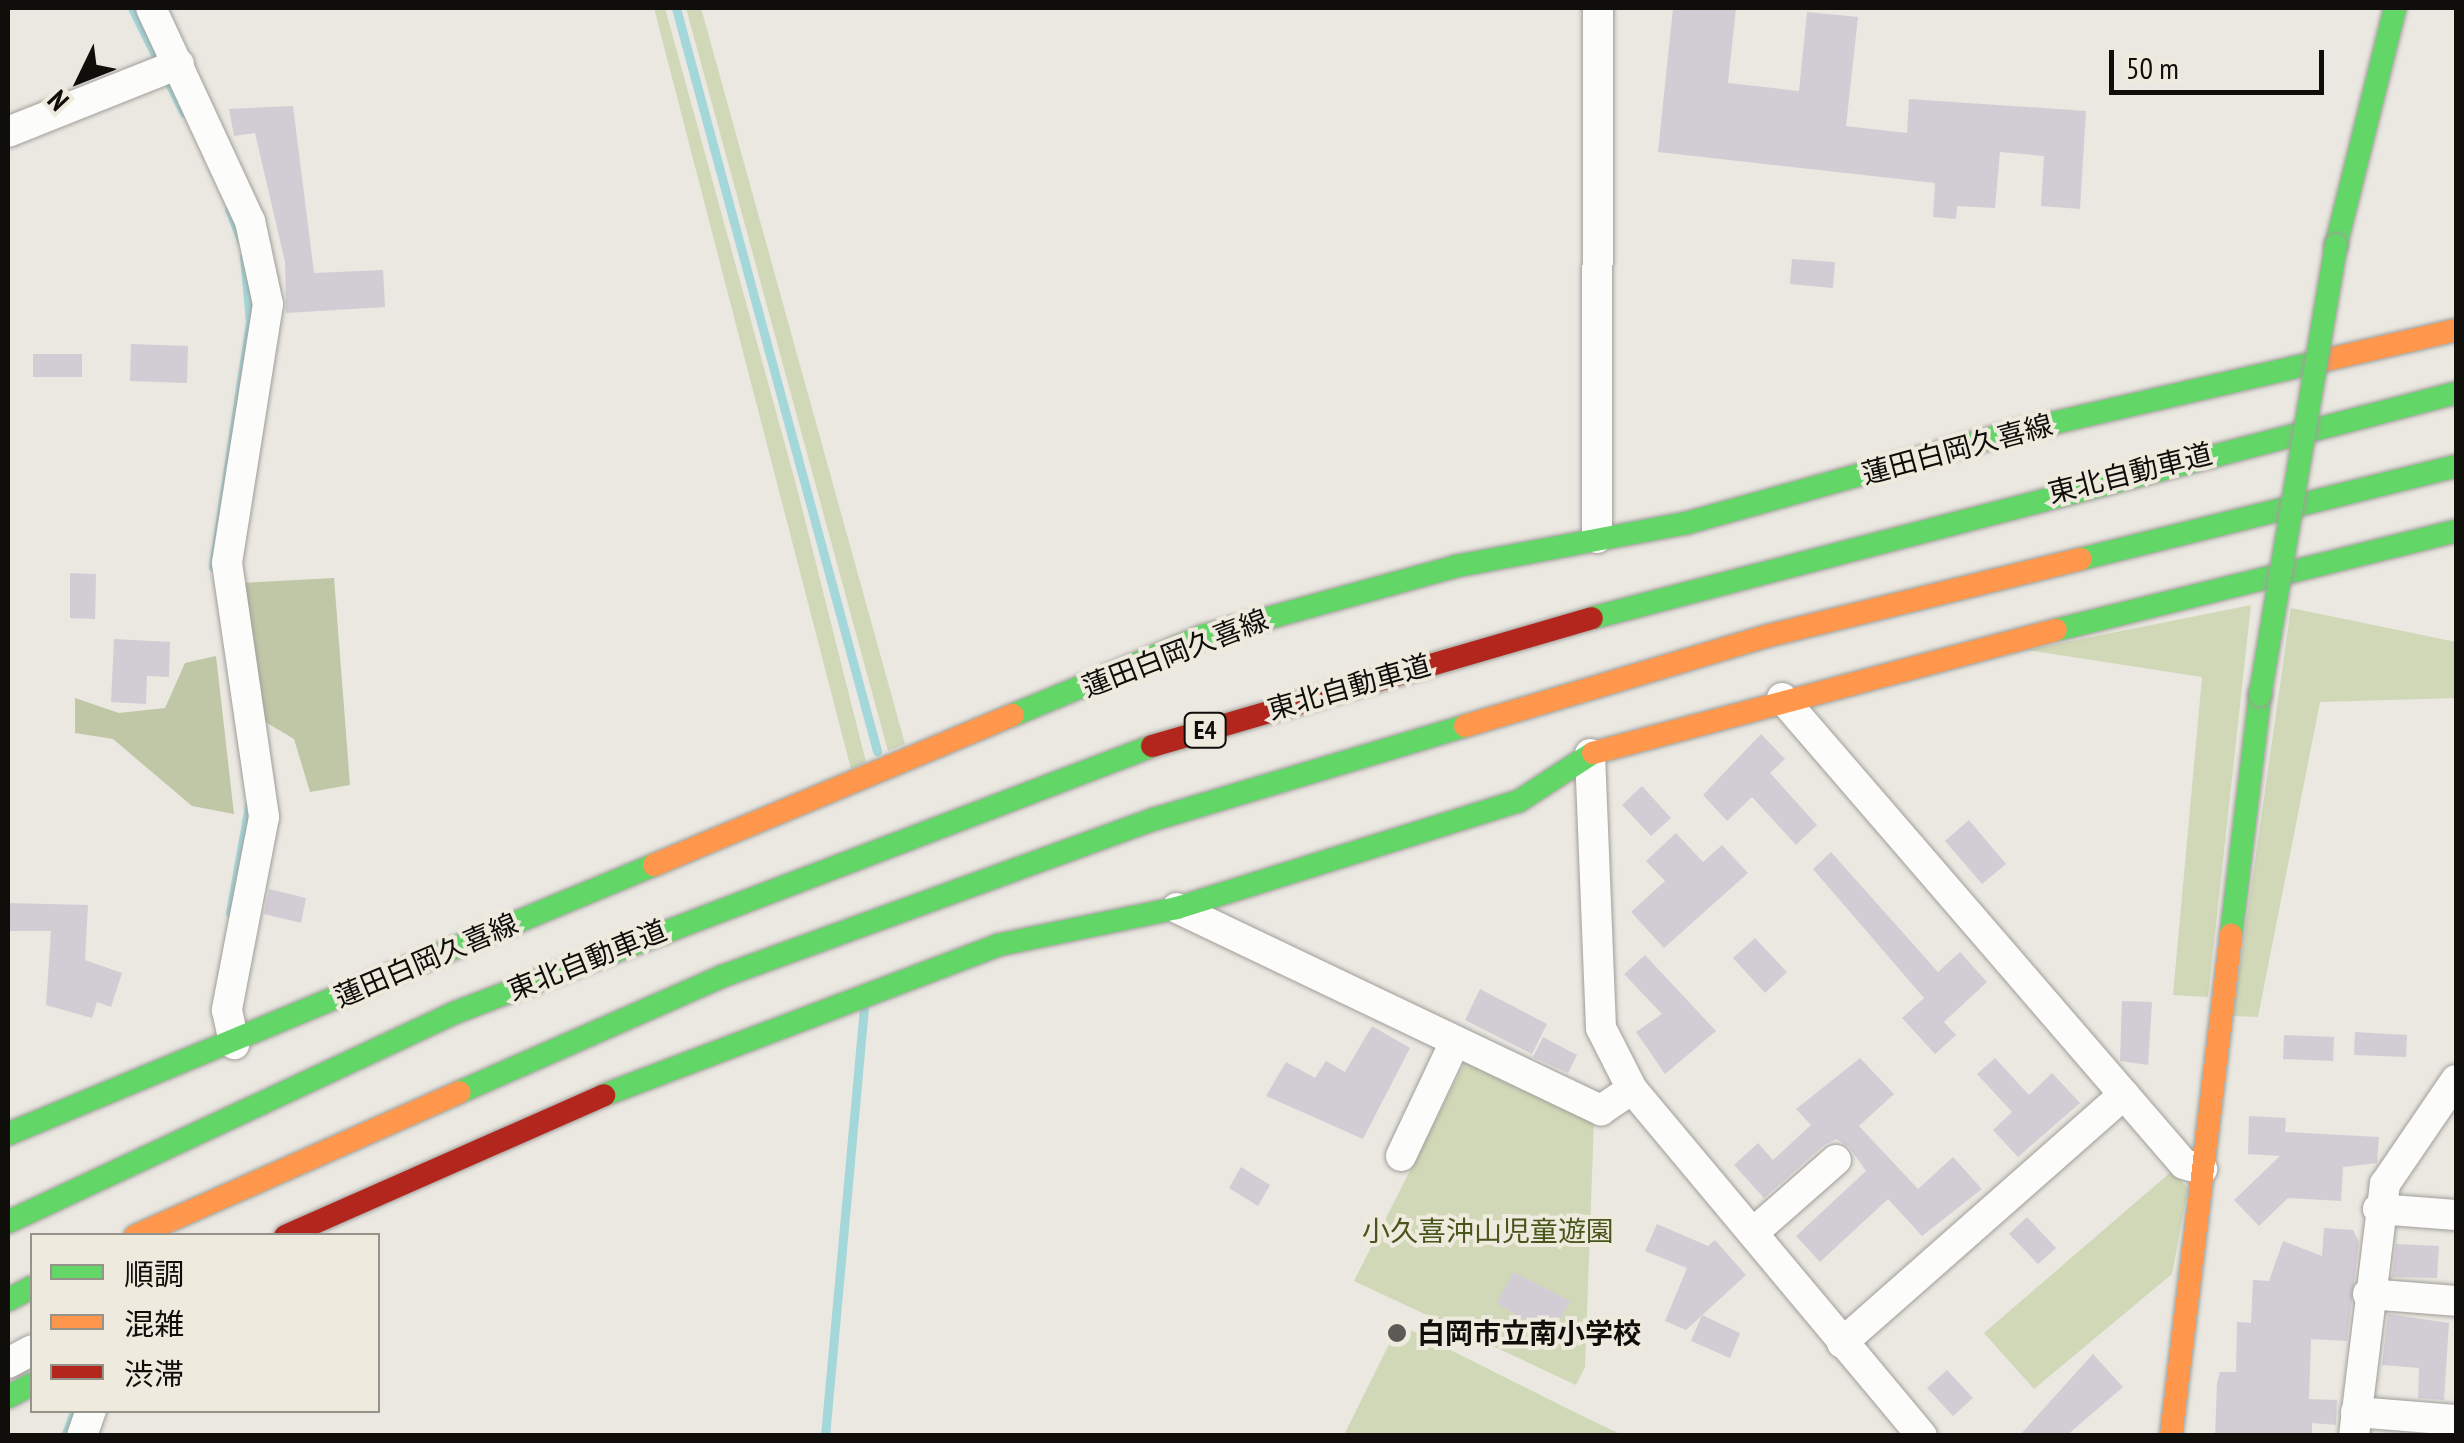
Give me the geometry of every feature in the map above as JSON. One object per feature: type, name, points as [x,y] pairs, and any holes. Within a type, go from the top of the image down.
[{"type":"main road","points":[[2171,1436],[2260,696],[2336,245],[2396,8]]},
{"type":"main road","name":"蓮田白岡久喜線","points":[[8,1134],[234,1044],[1203,636],[1458,566],[1597,538],[2456,330]]},
{"type":"main road","name":"東北自動車道","points":[[8,1222],[454,1012],[1130,753],[1698,586],[2456,393]]},
{"type":"main road","points":[[142,1233],[705,983],[1155,819],[1748,641],[2456,466]]},
{"type":"main road","points":[[291,1233],[785,1021],[998,946],[1176,908],[1519,801],[1590,754],[1782,698],[2456,531]]},
{"type":"main road","points":[[8,1300],[30,1288]]},
{"type":"main road","points":[[8,1398],[30,1385]]},
{"type":"street","points":[[152,8],[250,221],[268,304],[227,563],[264,817],[227,1010],[234,1044]]},
{"type":"street","points":[[1597,538],[1598,8]]},
{"type":"street","points":[[8,132],[179,64]]},
{"type":"street","points":[[1782,698],[2184,1164],[2202,1168]]},
{"type":"street","points":[[1590,754],[1601,1028],[1632,1089],[1922,1436]]},
{"type":"street","points":[[1176,908],[1454,1046],[1473,1046],[1601,1110],[1632,1089]]},
{"type":"street","points":[[1401,1156],[1454,1046]]},
{"type":"street","points":[[2456,1080],[2444,1116],[2378,1208],[2355,1424],[2456,1420]]},
{"type":"street","points":[[1842,1343],[2124,1094]]},
{"type":"street","points":[[8,1154],[60,1116]]},
{"type":"street","points":[[1754,1232],[1836,1160]]},
{"type":"street","points":[[2378,1208],[2456,1215]]},
{"type":"street","points":[[2368,1294],[2456,1302]]},
{"type":"street","points":[[8,1363],[30,1351]]},
{"type":"green space","points":[[654,8],[665,8],[798,492],[866,762],[851,769]]},
{"type":"green space","points":[[686,8],[701,8],[905,744],[888,751]]},
{"type":"green space","points":[[334,578],[350,785],[310,792],[294,739],[262,720],[242,583]]},
{"type":"green space","points":[[2251,605],[2208,997],[2173,995],[2202,677],[2027,650]]},
{"type":"green space","points":[[2291,608],[2456,642],[2456,698],[2320,702],[2258,1017],[2233,1016]]},
{"type":"green space","points":[[216,656],[234,814],[192,806],[113,739],[75,733],[75,698],[119,713],[165,708],[185,663]]},
{"type":"green space","name":"小久喜沖山児童遊園","points":[[1469,1054],[1594,1119],[1585,1367],[1576,1385],[1354,1281]]},
{"type":"green space","points":[[2172,1171],[2188,1188],[2172,1274],[2034,1389],[1984,1333]]},
{"type":"green space","points":[[1399,1324],[1566,1408],[1622,1435],[1344,1435]]},
{"type":"building","points":[[1673,8],[1736,8],[1728,83],[1799,91],[1807,12],[1858,17],[1846,126],[1907,133],[1909,99],[2086,111],[2080,209],[2041,206],[2044,156],[2000,152],[1995,208],[1957,206],[1956,219],[1933,217],[1935,183],[1658,152]]},
{"type":"building","points":[[293,106],[314,273],[383,270],[385,307],[286,313],[285,262],[255,133],[234,136],[229,109]]},
{"type":"building","points":[[1792,259],[1835,262],[1833,288],[1790,284]]},
{"type":"building","points":[[131,344],[188,346],[187,383],[130,381]]},
{"type":"building","points":[[33,354],[82,354],[82,377],[33,377]]},
{"type":"building","points":[[70,573],[96,574],[95,619],[70,618]]},
{"type":"building","points":[[114,639],[170,642],[169,677],[147,676],[146,704],[111,702]]},
{"type":"building","points":[[1761,734],[1785,759],[1770,773],[1817,825],[1796,845],[1752,797],[1727,821],[1703,795]]},
{"type":"building","points":[[1642,786],[1671,818],[1651,836],[1622,805]]},
{"type":"building","points":[[1969,820],[2006,864],[1982,884],[1945,841]]},
{"type":"building","points":[[1676,833],[1703,862],[1722,845],[1748,873],[1664,948],[1631,912],[1665,881],[1646,861]]},
{"type":"building","points":[[1831,852],[1938,972],[1960,952],[1987,982],[1944,1022],[1956,1035],[1935,1054],[1902,1018],[1924,998],[1813,869]]},
{"type":"building","points":[[269,889],[306,898],[301,923],[264,914]]},
{"type":"building","points":[[8,903],[88,905],[85,960],[122,973],[111,1007],[97,1002],[92,1018],[46,1005],[51,931],[8,931]]},
{"type":"building","points":[[1755,938],[1787,972],[1765,993],[1733,958]]},
{"type":"building","points":[[1645,955],[1716,1031],[1665,1074],[1636,1032],[1662,1014],[1624,974]]},
{"type":"building","points":[[1480,989],[1547,1024],[1532,1054],[1465,1020]]},
{"type":"building","points":[[2122,1001],[2152,1002],[2148,1065],[2120,1061]]},
{"type":"building","points":[[1372,1026],[1410,1048],[1363,1139],[1266,1096],[1286,1062],[1315,1078],[1326,1061],[1345,1072]]},
{"type":"building","points":[[2355,1032],[2407,1035],[2406,1057],[2354,1055]]},
{"type":"building","points":[[2284,1035],[2334,1037],[2333,1061],[2283,1059]]},
{"type":"building","points":[[1543,1037],[1577,1055],[1568,1073],[1533,1057]]},
{"type":"building","points":[[1860,1058],[1894,1094],[1859,1126],[1918,1189],[1953,1157],[1982,1189],[1922,1236],[1888,1199],[1820,1262],[1796,1236],[1866,1171],[1849,1147],[1836,1139],[1824,1145],[1764,1198],[1734,1165],[1758,1143],[1773,1160],[1811,1125],[1796,1109]]},
{"type":"building","points":[[1995,1058],[2029,1095],[2052,1073],[2080,1103],[2018,1157],[1993,1130],[2012,1112],[1977,1074]]},
{"type":"building","points":[[2249,1116],[2286,1118],[2285,1132],[2379,1137],[2377,1163],[2343,1167],[2341,1201],[2288,1198],[2259,1226],[2234,1200],[2280,1156],[2248,1154]]},
{"type":"building","points":[[1241,1167],[1270,1185],[1258,1206],[1229,1188]]},
{"type":"building","points":[[2027,1217],[2056,1248],[2038,1264],[2009,1234]]},
{"type":"building","points":[[1657,1224],[1708,1246],[1715,1240],[1746,1275],[1686,1330],[1665,1321],[1687,1268],[1645,1251]]},
{"type":"building","points":[[2324,1228],[2353,1230],[2359,1242],[2347,1341],[2311,1339],[2309,1399],[2337,1400],[2336,1425],[2312,1423],[2312,1436],[2215,1436],[2217,1383],[2220,1372],[2236,1372],[2237,1322],[2251,1323],[2253,1280],[2269,1281],[2283,1241],[2322,1256]]},
{"type":"building","points":[[2396,1244],[2439,1246],[2437,1278],[2392,1277]]},
{"type":"building","points":[[1513,1272],[1570,1301],[1551,1337],[1497,1303]]},
{"type":"building","points":[[2388,1314],[2449,1323],[2444,1400],[2418,1398],[2419,1368],[2382,1365]]},
{"type":"building","points":[[1702,1315],[1740,1333],[1730,1358],[1691,1341]]},
{"type":"building","points":[[2093,1354],[2123,1387],[2066,1436],[2019,1436]]},
{"type":"building","points":[[1947,1370],[1973,1398],[1953,1416],[1927,1388]]},
{"type":"waterway","points":[[132,8],[184,113]]},
{"type":"waterway","points":[[676,8],[877,751]]},
{"type":"waterway","points":[[229,209],[241,241]]},
{"type":"waterway","points":[[213,567],[250,322],[244,256]]},
{"type":"waterway","points":[[230,913],[249,805]]},
{"type":"waterway","points":[[825,1436],[864,1010]]},
{"type":"waterway","points":[[65,1436],[74,1413]]},
{"type":"traffic: fast","points":[[2336,245],[2395,8]]},
{"type":"traffic: fast","points":[[2260,695],[2336,245]]},
{"type":"traffic: fast","points":[[1013,715],[1203,636],[1457,566],[1687,523],[2014,432],[2321,361]]},
{"type":"traffic: fast","points":[[1592,618],[2456,393]]},
{"type":"traffic: fast","points":[[2081,559],[2456,466]]},
{"type":"traffic: fast","points":[[2056,630],[2456,531]]},
{"type":"traffic: fast","points":[[2231,935],[2260,695]]},
{"type":"traffic: fast","points":[[460,1092],[723,976],[1155,819],[1465,726]]},
{"type":"traffic: fast","points":[[8,1222],[454,1013],[1152,746]]},
{"type":"traffic: fast","points":[[604,1095],[998,945],[1177,908],[1519,801],[1593,753]]},
{"type":"traffic: fast","points":[[8,1134],[654,865]]},
{"type":"traffic: fast","points":[[8,1300],[30,1288]]},
{"type":"traffic: fast","points":[[8,1397],[30,1385]]},
{"type":"traffic: slow","points":[[2321,361],[2456,330]]},
{"type":"traffic: slow","points":[[1465,726],[1767,636],[2081,559]]},
{"type":"traffic: slow","points":[[1593,753],[2056,630]]},
{"type":"traffic: slow","points":[[654,865],[1013,715]]},
{"type":"traffic: slow","points":[[2171,1436],[2231,935]]},
{"type":"traffic: slow","points":[[142,1233],[460,1092]]},
{"type":"traffic: jam","points":[[1152,746],[1592,618]]},
{"type":"traffic: jam","points":[[292,1233],[604,1095]]},
{"type":"place","name":"白岡市立南小学校","points":[[1397,1333]]}]
